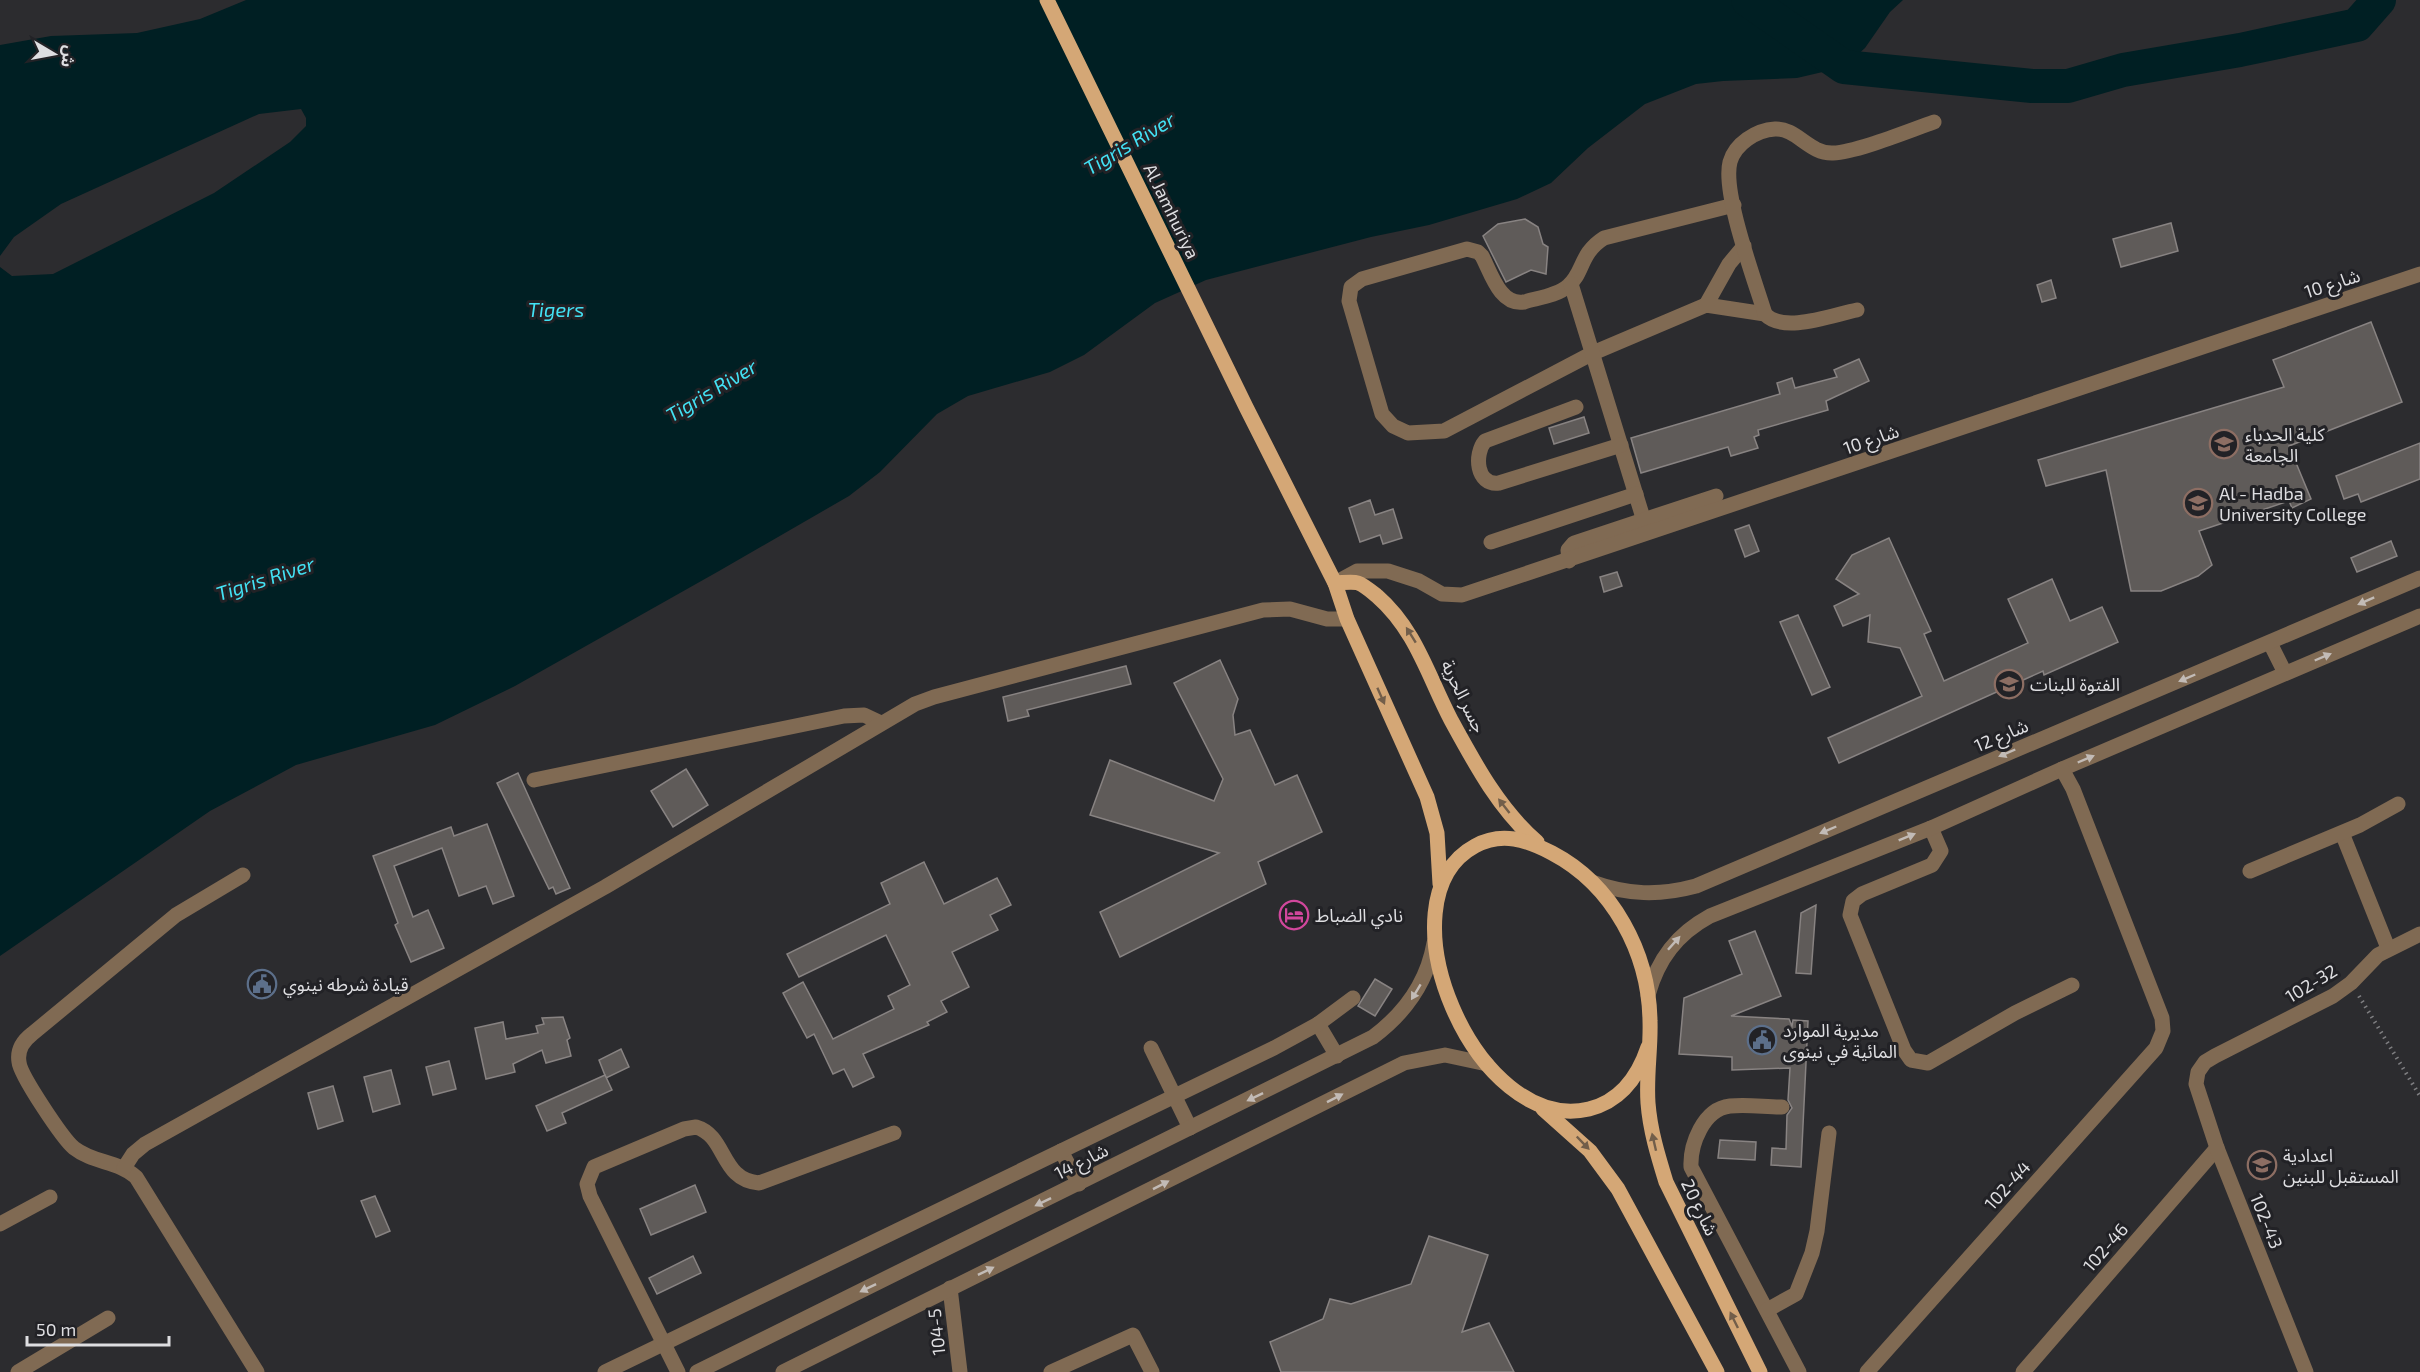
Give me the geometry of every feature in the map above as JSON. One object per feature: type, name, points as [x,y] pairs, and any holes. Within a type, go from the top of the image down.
[{"type":"main road","name":"Al Jamhuriya","points":[[1047,0],[1335,584]]},
{"type":"main road","name":"جسر الحرية","points":[[1335,584],[1358,583],[1374,594],[1401,620],[1416,644],[1450,718],[1482,775],[1504,807],[1544,848]]},
{"type":"main road","points":[[1335,584],[1347,619],[1427,797],[1437,833],[1440,890],[1436,938],[1445,989],[1455,1016],[1487,1064],[1521,1095],[1574,1135],[1611,1179],[1717,1372]]},
{"type":"main road","points":[[1440,890],[1455,861],[1467,850],[1482,843],[1513,838],[1544,848]]},
{"type":"main road","name":"شارع 20","points":[[1544,848],[1569,863],[1592,882],[1609,901],[1635,945],[1648,995],[1648,1102],[1652,1129],[1666,1182],[1760,1372]]},
{"type":"main road","points":[[1538,1106],[1558,1111],[1578,1112],[1598,1107],[1616,1097],[1631,1083],[1642,1066],[1648,1047]]},
{"type":"street","points":[[1765,314],[1744,246],[1729,177],[1730,162],[1737,148],[1749,138],[1780,129],[1815,150],[1834,153],[1934,122]]},
{"type":"street","points":[[1734,205],[1604,238],[1584,257],[1571,284],[1555,293],[1524,302],[1511,302],[1502,294],[1482,256],[1478,252],[1467,249],[1355,282],[1348,294],[1378,406],[1393,426],[1408,433],[1424,434],[1454,427],[1593,353],[1706,305],[1765,314],[1775,322],[1787,324],[1857,310]]},
{"type":"street","points":[[1706,305],[1729,264],[1744,246]]},
{"type":"street","name":"شارع 10","points":[[1335,584],[1357,571],[1389,571],[1419,581],[1442,594],[1455,596],[1569,561],[2420,274]]},
{"type":"street","points":[[1571,284],[1644,521]]},
{"type":"street","points":[[1576,407],[1485,441],[1478,459],[1483,476],[1490,483],[1499,483],[1621,445]]},
{"type":"street","points":[[1491,542],[1636,494]]},
{"type":"street","points":[[1569,561],[1568,550],[1574,543],[1716,496]]},
{"type":"street","name":"شارع 12","points":[[1592,882],[1626,892],[1644,894],[1696,886],[2420,578]]},
{"type":"street","points":[[124,1168],[132,1154],[145,1144],[605,887],[844,748],[881,723],[934,697],[1263,610],[1290,609],[1327,619],[1347,619]]},
{"type":"street","points":[[1648,995],[1657,967],[1665,954],[1685,932],[1697,923],[1931,828],[2062,769],[2420,616]]},
{"type":"street","points":[[2270,643],[2285,673]]},
{"type":"street","points":[[534,780],[829,718],[864,715],[881,723]]},
{"type":"street","name":"102-44","points":[[1867,1372],[2156,1048],[2163,1031],[2162,1018],[2073,789],[2062,769]]},
{"type":"street","points":[[2250,871],[2342,833],[2398,804]]},
{"type":"street","points":[[1931,828],[1941,851],[1939,858],[1932,866],[1862,894],[1853,902],[1850,915],[1904,1050],[1911,1060],[1928,1064],[2015,1013],[2072,985]]},
{"type":"street","points":[[2342,833],[2388,948]]},
{"type":"street","points":[[243,875],[176,915],[32,1034],[21,1045],[18,1060],[23,1075],[66,1140],[83,1154],[124,1168],[140,1184],[257,1372]]},
{"type":"street","name":"102-32","points":[[2215,1056],[2333,996],[2351,983],[2367,964],[2388,948],[2420,934]]},
{"type":"street","name":"شارع 14","points":[[697,1372],[1080,1184],[1373,1036],[1404,1010],[1425,976],[1436,938]]},
{"type":"street","points":[[605,1372],[1318,1024],[1353,998]]},
{"type":"street","points":[[1318,1024],[1337,1056]]},
{"type":"street","points":[[1151,1048],[1190,1128]]},
{"type":"street","points":[[783,1372],[1404,1063],[1445,1055],[1487,1064]]},
{"type":"street","name":"102-43","points":[[2215,1056],[2205,1062],[2198,1072],[2196,1084],[2217,1148],[2306,1372]]},
{"type":"street","points":[[1782,1107],[1729,1106],[1718,1110],[1705,1122],[1690,1154],[1691,1167],[1699,1184],[1799,1372]]},
{"type":"street","points":[[678,1372],[590,1196],[587,1184],[594,1167],[684,1129],[696,1127],[711,1137],[738,1177],[759,1183],[894,1133]]},
{"type":"street","points":[[1767,1310],[1796,1294],[1812,1253],[1829,1133]]},
{"type":"street","name":"102-46","points":[[2023,1372],[2217,1148]]},
{"type":"street","points":[[1061,1151],[1080,1184]]},
{"type":"street","points":[[0,1224],[50,1197]]},
{"type":"street","name":"104-5","points":[[950,1288],[960,1372]]},
{"type":"street","points":[[18,1372],[108,1318]]},
{"type":"street","points":[[1051,1372],[1132,1335],[1152,1372]]},
{"type":"path","points":[[2351,983],[2420,1095]]},
{"type":"water","name":"Tigers","points":[[246,0],[1903,0],[1890,12],[1865,48],[1844,67],[1797,78],[1696,84],[1645,104],[1588,148],[1551,183],[1517,199],[1429,225],[1371,237],[1206,280],[1155,303],[1084,355],[1050,372],[968,396],[937,414],[880,472],[849,496],[515,686],[435,725],[296,765],[210,811],[0,956],[0,267],[12,276],[53,274],[214,193],[290,142],[306,126],[306,118],[301,109],[259,114],[61,204],[14,237],[0,256],[0,45],[51,36],[137,33],[200,19]]},
{"type":"building","points":[[1525,219],[1538,227],[1543,244],[1548,247],[1546,274],[1531,270],[1506,282],[1483,236],[1498,224]]},
{"type":"building","points":[[2171,223],[2178,251],[2121,267],[2113,239]]},
{"type":"building","points":[[2051,280],[2056,298],[2042,302],[2037,285]]},
{"type":"building","points":[[2371,322],[2402,402],[2289,446],[2311,499],[2292,508],[2289,501],[2199,531],[2212,565],[2198,576],[2161,591],[2131,591],[2106,470],[2046,486],[2038,460],[2284,387],[2273,360]]},
{"type":"building","points":[[1859,359],[1869,381],[1826,401],[1828,410],[1758,430],[1759,435],[1754,437],[1758,448],[1731,456],[1728,447],[1641,473],[1631,438],[1780,394],[1777,383],[1792,378],[1795,388],[1837,377],[1834,370]]},
{"type":"building","points":[[1584,417],[1589,433],[1554,444],[1549,428]]},
{"type":"building","points":[[2420,443],[2420,479],[2361,502],[2358,494],[2344,499],[2336,476]]},
{"type":"building","points":[[1370,500],[1375,515],[1393,509],[1402,538],[1383,544],[1380,535],[1360,542],[1349,508]]},
{"type":"building","points":[[1749,525],[1759,551],[1745,557],[1735,530]]},
{"type":"building","points":[[1889,538],[1931,631],[1924,634],[1944,681],[2028,643],[2008,599],[2052,579],[2070,621],[2102,607],[2118,642],[2044,675],[2043,671],[1839,763],[1828,738],[1922,696],[1900,648],[1868,642],[1870,615],[1843,626],[1834,606],[1859,594],[1836,579],[1852,555]]},
{"type":"building","points":[[2391,541],[2397,556],[2357,572],[2351,558]]},
{"type":"building","points":[[1617,572],[1622,586],[1604,592],[1600,577]]},
{"type":"building","points":[[1798,615],[1830,687],[1812,695],[1780,622]]},
{"type":"building","points":[[1220,660],[1238,699],[1233,715],[1235,735],[1250,730],[1275,785],[1297,775],[1322,832],[1258,862],[1266,884],[1120,957],[1100,912],[1219,853],[1090,815],[1110,760],[1214,801],[1223,779],[1174,683]]},
{"type":"building","points":[[1126,666],[1131,684],[1027,710],[1029,716],[1008,721],[1003,697]]},
{"type":"building","points":[[686,769],[708,805],[673,827],[651,791]]},
{"type":"building","points":[[518,773],[570,888],[556,894],[553,887],[549,889],[497,783]]},
{"type":"building","points":[[487,824],[514,896],[493,904],[486,886],[459,896],[442,848],[394,866],[413,917],[428,910],[444,948],[411,962],[395,925],[398,923],[373,856],[451,827],[454,836]]},
{"type":"building","points":[[924,862],[944,904],[997,878],[1011,905],[990,915],[998,930],[952,952],[969,987],[941,1001],[947,1012],[927,1022],[929,1025],[863,1054],[874,1077],[853,1087],[844,1069],[833,1074],[814,1034],[807,1038],[783,993],[803,982],[833,1039],[894,1009],[888,996],[910,985],[886,935],[799,977],[787,954],[890,904],[881,883]]},
{"type":"building","points":[[1816,905],[1811,974],[1796,973],[1801,913]]},
{"type":"building","points":[[1755,931],[1781,996],[1731,1016],[1789,1019],[1792,1026],[1793,1020],[1808,1021],[1801,1167],[1771,1165],[1772,1148],[1786,1149],[1787,1115],[1792,1108],[1788,1100],[1790,1068],[1732,1070],[1732,1057],[1679,1054],[1684,998],[1742,974],[1729,941]]},
{"type":"building","points":[[1375,979],[1392,989],[1375,1016],[1358,1006]]},
{"type":"building","points":[[563,1017],[570,1038],[567,1040],[571,1056],[546,1063],[542,1050],[513,1064],[515,1072],[486,1079],[475,1028],[503,1022],[506,1039],[538,1033],[536,1026],[544,1024],[542,1018]]},
{"type":"building","points":[[621,1049],[629,1067],[606,1078],[599,1060]]},
{"type":"building","points":[[449,1061],[456,1089],[433,1095],[426,1067]]},
{"type":"building","points":[[391,1070],[400,1104],[373,1112],[364,1077]]},
{"type":"building","points":[[605,1075],[612,1090],[562,1113],[566,1123],[547,1131],[536,1106]]},
{"type":"building","points":[[333,1086],[343,1121],[318,1129],[308,1093]]},
{"type":"building","points":[[1720,1140],[1756,1142],[1755,1160],[1718,1158]]},
{"type":"building","points":[[695,1185],[706,1212],[651,1235],[640,1209]]},
{"type":"building","points":[[375,1196],[390,1231],[376,1237],[361,1201]]},
{"type":"building","points":[[1429,1236],[1488,1255],[1462,1332],[1489,1323],[1514,1372],[1281,1372],[1270,1342],[1323,1319],[1330,1299],[1351,1304],[1411,1284]]},
{"type":"building","points":[[693,1256],[701,1273],[657,1294],[649,1278]]},
{"type":"waterway","points":[[1748,0],[1844,67],[2032,86],[2068,86],[2123,70],[2240,50],[2357,25],[2379,0]]},
{"type":"place","name":"كلية الحدباء الجامعة","points":[[2224,444]]},
{"type":"place","name":"Al - Hadba University College","points":[[2198,503]]},
{"type":"place","name":"الفتوة للبنات","points":[[2009,684]]},
{"type":"place","name":"نادي الضباط","points":[[1294,915]]},
{"type":"place","name":"قيادة شرطه نينوي","points":[[262,984]]},
{"type":"place","name":"مديرية الموارد المائية في نينوى","points":[[1762,1040]]},
{"type":"place","name":"اعدادية المستقبل للبنين","points":[[2262,1165]]},
{"type":"water label","name":"Tigris River","points":[[1129,143]]},
{"type":"water label","name":"Tigris River","points":[[711,390]]},
{"type":"water label","name":"Tigris River","points":[[265,578]]}]
